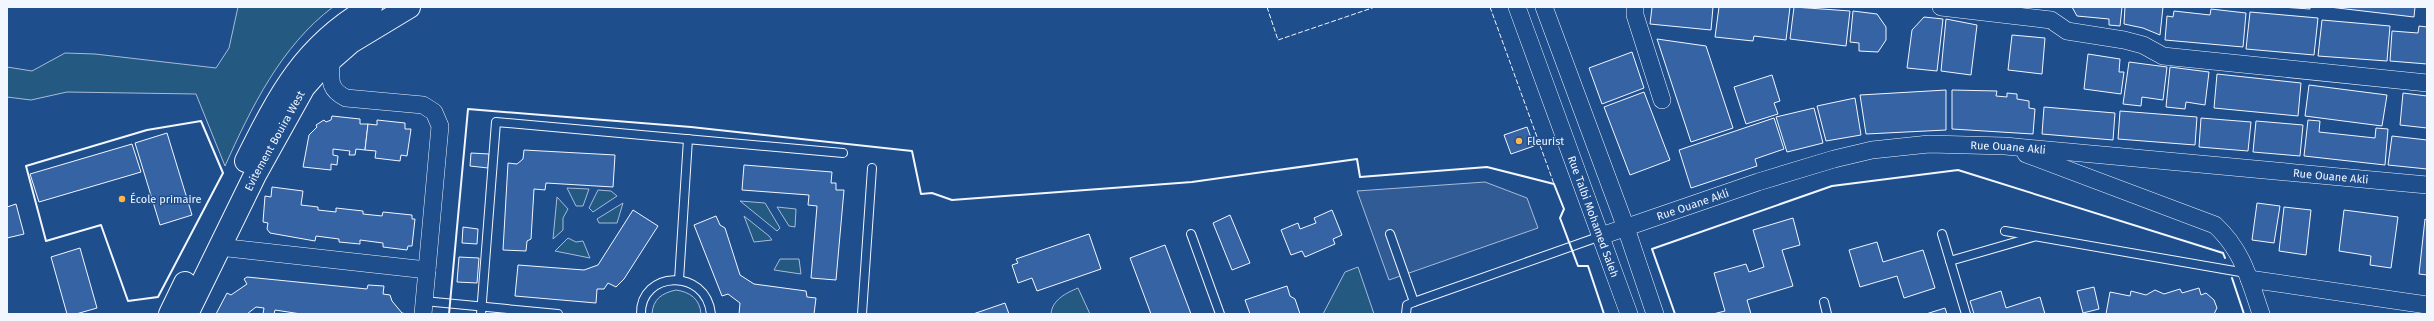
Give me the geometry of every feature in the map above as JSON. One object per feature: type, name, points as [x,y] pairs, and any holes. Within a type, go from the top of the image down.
[{"type":"highway","name":"Evitement Bouira West","points":[[170,314],[275,102],[300,65],[329,37],[372,7]]},
{"type":"highway","name":"Evitement Bouira West","points":[[187,314],[219,247],[290,109],[304,87],[331,59],[351,42],[409,7]]},
{"type":"street","name":"Rue Talbi Mohamed Saleh","points":[[1517,7],[1629,314]]},
{"type":"street","points":[[1544,7],[1626,228],[1655,314]]},
{"type":"street","points":[[1635,7],[1635,15],[1662,100]]},
{"type":"street","points":[[1941,7],[2052,13],[2067,31],[2124,40],[2143,45],[2163,56],[2427,83]]},
{"type":"street","points":[[331,59],[331,84],[336,93],[346,98],[423,105],[434,112],[440,126],[423,308]]},
{"type":"street","name":"Rue Ouane Akli","points":[[1601,236],[1758,182],[1834,159],[1872,150],[1929,144],[2005,146],[2427,185]]},
{"type":"street","points":[[2005,146],[2215,225],[2242,259],[2261,314]]},
{"type":"street","points":[[219,247],[427,270]]},
{"type":"street","points":[[2248,276],[2427,305]]},
{"type":"lane","points":[[481,310],[496,122],[843,153]]},
{"type":"lane","points":[[679,280],[688,139]]},
{"type":"lane","points":[[862,314],[872,168]]},
{"type":"lane","points":[[2005,231],[2248,276]]},
{"type":"lane","points":[[1190,234],[1220,314]]},
{"type":"lane","points":[[1390,234],[1414,302]]},
{"type":"lane","points":[[1942,234],[1966,314]]},
{"type":"lane","points":[[1406,314],[1407,305],[1414,302],[1601,236]]},
{"type":"lane","points":[[1950,261],[2036,236]]},
{"type":"lane","points":[[641,314],[644,300],[650,291],[658,284],[679,280],[690,282],[699,288],[706,296],[711,314]]},
{"type":"lane","points":[[1824,302],[1827,314]]},
{"type":"lane","points":[[423,308],[558,314]]},
{"type":"shaded area","points":[[238,7],[333,7],[314,23],[298,40],[269,79],[257,100],[225,166],[196,94],[67,92],[31,100],[7,97],[7,67],[32,71],[65,53],[95,54],[216,68],[229,48]]},
{"type":"shaded area","points":[[1485,182],[1527,198],[1538,228],[1389,280],[1357,191]]},
{"type":"shaded area","points":[[567,188],[589,189],[583,206],[576,206]]},
{"type":"shaded area","points":[[598,190],[611,191],[617,196],[593,212],[589,208]]},
{"type":"shaded area","points":[[557,197],[568,209],[563,218],[563,230],[553,239]]},
{"type":"shaded area","points":[[740,201],[765,203],[780,228],[777,231]]},
{"type":"shaded area","points":[[623,203],[617,223],[599,223],[597,219]]},
{"type":"shaded area","points":[[777,207],[796,209],[795,227],[789,226]]},
{"type":"shaded area","points":[[744,216],[769,236],[772,240],[754,242]]},
{"type":"shaded area","points":[[568,238],[576,242],[583,241],[590,258],[555,251]]},
{"type":"shaded area","points":[[780,259],[799,259],[801,274],[774,270]]},
{"type":"shaded area","points":[[1358,267],[1374,314],[1323,314],[1345,272]]},
{"type":"shaded area","points":[[1078,288],[1090,314],[1051,314],[1054,305],[1060,298]]},
{"type":"shaded area","points":[[676,290],[686,292],[693,297],[699,304],[701,314],[652,314],[654,304],[659,298],[666,293]]},
{"type":"building","points":[[1652,7],[1713,7],[1711,30],[1650,24]]},
{"type":"building","points":[[1719,7],[1790,7],[1786,40],[1754,36],[1753,41],[1715,37]]},
{"type":"building","points":[[1794,7],[1850,11],[1846,46],[1790,39]]},
{"type":"building","points":[[2072,7],[2122,7],[2120,26],[2109,25],[2109,19],[2077,16]]},
{"type":"building","points":[[2125,7],[2163,7],[2160,35],[2143,28],[2124,24]]},
{"type":"building","points":[[2281,7],[2310,7],[2310,9]]},
{"type":"building","points":[[2329,7],[2415,7],[2414,17]]},
{"type":"building","points":[[2211,9],[2246,13],[2243,47],[2165,40],[2167,16],[2173,17],[2174,11],[2210,15]]},
{"type":"building","points":[[1853,11],[1877,14],[1886,27],[1886,40],[1878,52],[1859,51],[1859,43],[1850,42]]},
{"type":"building","points":[[2250,12],[2318,18],[2314,55],[2246,49]]},
{"type":"building","points":[[1924,17],[1943,19],[1937,71],[1907,68],[1912,30]]},
{"type":"building","points":[[1946,19],[1977,25],[1971,75],[1941,71]]},
{"type":"building","points":[[2322,20],[2390,26],[2387,61],[2318,56]]},
{"type":"building","points":[[2419,26],[2427,27],[2427,64],[2390,61],[2392,31],[2418,33]]},
{"type":"building","points":[[2012,35],[2045,38],[2042,74],[2008,70]]},
{"type":"building","points":[[1657,39],[1706,46],[1733,128],[1691,142]]},
{"type":"building","points":[[1632,52],[1644,88],[1602,104],[1589,68]]},
{"type":"building","points":[[2088,54],[2120,59],[2119,72],[2124,72],[2121,94],[2084,89]]},
{"type":"building","points":[[2129,62],[2167,67],[2163,100],[2142,97],[2141,106],[2123,104]]},
{"type":"building","points":[[2170,67],[2209,72],[2205,105],[2186,102],[2185,109],[2166,107]]},
{"type":"building","points":[[2217,74],[2301,83],[2298,116],[2214,108]]},
{"type":"building","points":[[1772,75],[1780,101],[1774,103],[1778,114],[1746,124],[1734,87]]},
{"type":"building","points":[[2309,85],[2387,95],[2382,126],[2305,116]]},
{"type":"building","points":[[1946,90],[1946,130],[1866,134],[1860,95]]},
{"type":"building","points":[[1952,90],[1997,91],[1996,96],[2007,97],[2007,93],[2017,94],[2017,99],[2029,101],[2029,108],[2035,109],[2033,134],[1952,129]]},
{"type":"building","points":[[1644,92],[1670,160],[1630,175],[1604,107]]},
{"type":"building","points":[[2403,93],[2427,96],[2427,128],[2400,125]]},
{"type":"building","points":[[1855,98],[1861,135],[1826,141],[1817,106]]},
{"type":"building","points":[[2044,107],[2115,113],[2113,140],[2042,134]]},
{"type":"building","points":[[1814,108],[1823,143],[1787,152],[1776,117]]},
{"type":"building","points":[[2120,111],[2197,117],[2195,145],[2118,139]]},
{"type":"building","points":[[332,116],[360,119],[360,124],[368,124],[365,150],[356,149],[355,155],[349,155],[350,151],[333,149],[333,155],[338,156],[337,165],[331,164],[331,170],[303,167],[309,135],[317,127],[316,125],[324,120],[326,122],[331,120]]},
{"type":"building","points":[[1774,118],[1784,149],[1755,159],[1757,166],[1691,188],[1679,150]]},
{"type":"building","points":[[2201,118],[2251,122],[2248,151],[2199,147]]},
{"type":"building","points":[[377,120],[405,123],[405,129],[411,129],[407,156],[401,155],[400,161],[375,158],[376,151],[365,150],[368,124],[377,125]]},
{"type":"building","points":[[2308,120],[2320,121],[2319,132],[2375,138],[2376,128],[2388,129],[2385,165],[2304,156]]},
{"type":"building","points":[[2256,121],[2303,125],[2300,156],[2253,152]]},
{"type":"building","name":"Fleurist","points":[[1527,127],[1534,146],[1511,154],[1504,135]]},
{"type":"building","points":[[167,133],[192,215],[160,225],[135,143]]},
{"type":"building","points":[[2392,136],[2427,140],[2427,169],[2388,165]]},
{"type":"building","points":[[132,144],[141,172],[39,202],[30,174]]},
{"type":"building","points":[[524,150],[615,155],[613,187],[546,183],[545,190],[534,189],[531,239],[527,241],[526,251],[503,250],[508,163],[517,164],[523,159]]},
{"type":"building","points":[[471,153],[489,154],[488,168],[470,166]]},
{"type":"building","points":[[744,165],[832,172],[831,183],[836,183],[836,190],[844,190],[836,280],[811,278],[817,206],[808,205],[809,195],[742,190]]},
{"type":"building","points":[[272,187],[303,191],[301,205],[318,207],[318,210],[336,212],[336,208],[363,211],[363,214],[382,216],[383,212],[412,215],[412,219],[415,219],[412,246],[408,246],[407,250],[383,247],[383,243],[360,240],[360,244],[339,242],[339,239],[316,236],[315,241],[270,233],[267,229],[268,223],[263,222],[265,196],[271,197]]},
{"type":"building","points":[[2257,203],[2280,206],[2274,243],[2252,240]]},
{"type":"building","points":[[16,204],[24,234],[7,238],[7,207]]},
{"type":"building","points":[[2284,207],[2311,210],[2306,255],[2279,251]]},
{"type":"building","points":[[633,210],[658,226],[624,279],[616,287],[608,283],[604,289],[597,289],[596,303],[515,296],[518,265],[584,270],[598,265]]},
{"type":"building","points":[[1332,210],[1342,235],[1333,239],[1335,244],[1305,257],[1302,251],[1291,255],[1281,230],[1298,223],[1300,229],[1316,223],[1314,218]]},
{"type":"building","points":[[2344,210],[2398,217],[2391,268],[2370,265],[2371,256],[2339,251]]},
{"type":"building","points":[[1230,215],[1250,263],[1232,270],[1213,223]]},
{"type":"building","points":[[716,216],[720,225],[725,228],[740,275],[754,284],[806,291],[807,297],[816,298],[814,314],[739,314],[740,303],[728,294],[722,296],[694,225]]},
{"type":"building","points":[[1793,218],[1800,245],[1782,250],[1793,286],[1747,300],[1751,314],[1713,314],[1725,311],[1714,273],[1746,264],[1749,272],[1764,267],[1753,230]]},
{"type":"building","points":[[2425,219],[2427,220],[2427,275],[2419,274]]},
{"type":"building","points":[[463,227],[478,229],[477,244],[462,243]]},
{"type":"building","points":[[1089,234],[1101,269],[1037,291],[1032,278],[1018,283],[1012,265],[1018,263],[1016,259]]},
{"type":"building","points":[[1877,242],[1883,262],[1923,250],[1935,288],[1904,298],[1897,276],[1860,287],[1849,250]]},
{"type":"building","points":[[1165,245],[1191,314],[1151,314],[1130,258]]},
{"type":"building","points":[[80,248],[97,308],[76,314],[67,314],[51,257]]},
{"type":"building","points":[[459,257],[479,258],[477,283],[457,282]]},
{"type":"building","points":[[247,277],[367,289],[368,285],[384,286],[383,294],[390,295],[392,301],[402,313],[407,314],[301,314],[275,310],[274,314],[263,314],[264,308],[256,307],[247,314],[216,314],[227,293],[231,295],[247,284],[244,279]]},
{"type":"building","points":[[1287,286],[1290,296],[1295,299],[1300,314],[1250,314],[1245,300]]},
{"type":"building","points":[[2094,287],[2099,309],[2083,313],[2077,291]]},
{"type":"building","points":[[2199,288],[2201,295],[2206,293],[2214,300],[2217,308],[2214,314],[2106,314],[2110,292],[2130,296],[2131,291],[2146,295],[2155,290],[2164,294],[2180,289],[2182,293]]},
{"type":"building","points":[[2001,291],[2006,308],[2040,297],[2045,314],[1974,314],[1970,301]]},
{"type":"building","points":[[1005,303],[1009,314],[973,314]]},
{"type":"building","points":[[1945,308],[1947,314],[1926,314]]},
{"type":"fence","points":[[1267,7],[1278,40],[1375,7]]},
{"type":"fence","points":[[1490,7],[1554,184]]},
{"type":"wall","points":[[449,314],[468,109],[691,127],[912,151],[921,194],[932,193],[952,200],[1192,182],[1357,159],[1360,177],[1487,167],[1554,184],[1564,209],[1560,218],[1578,266],[1588,266],[1604,314]]},
{"type":"wall","points":[[201,121],[223,173],[158,297],[128,301],[101,225],[46,241],[26,166],[147,130],[201,121]]},
{"type":"wall","points":[[1675,314],[1652,249],[1832,186],[1958,170],[2223,253],[2225,258]]},
{"type":"wall","points":[[2232,278],[2244,314]]},
{"type":"place","name":"Fleurist","points":[[1519,141]]},
{"type":"place","name":"École primaire","points":[[122,199]]}]
